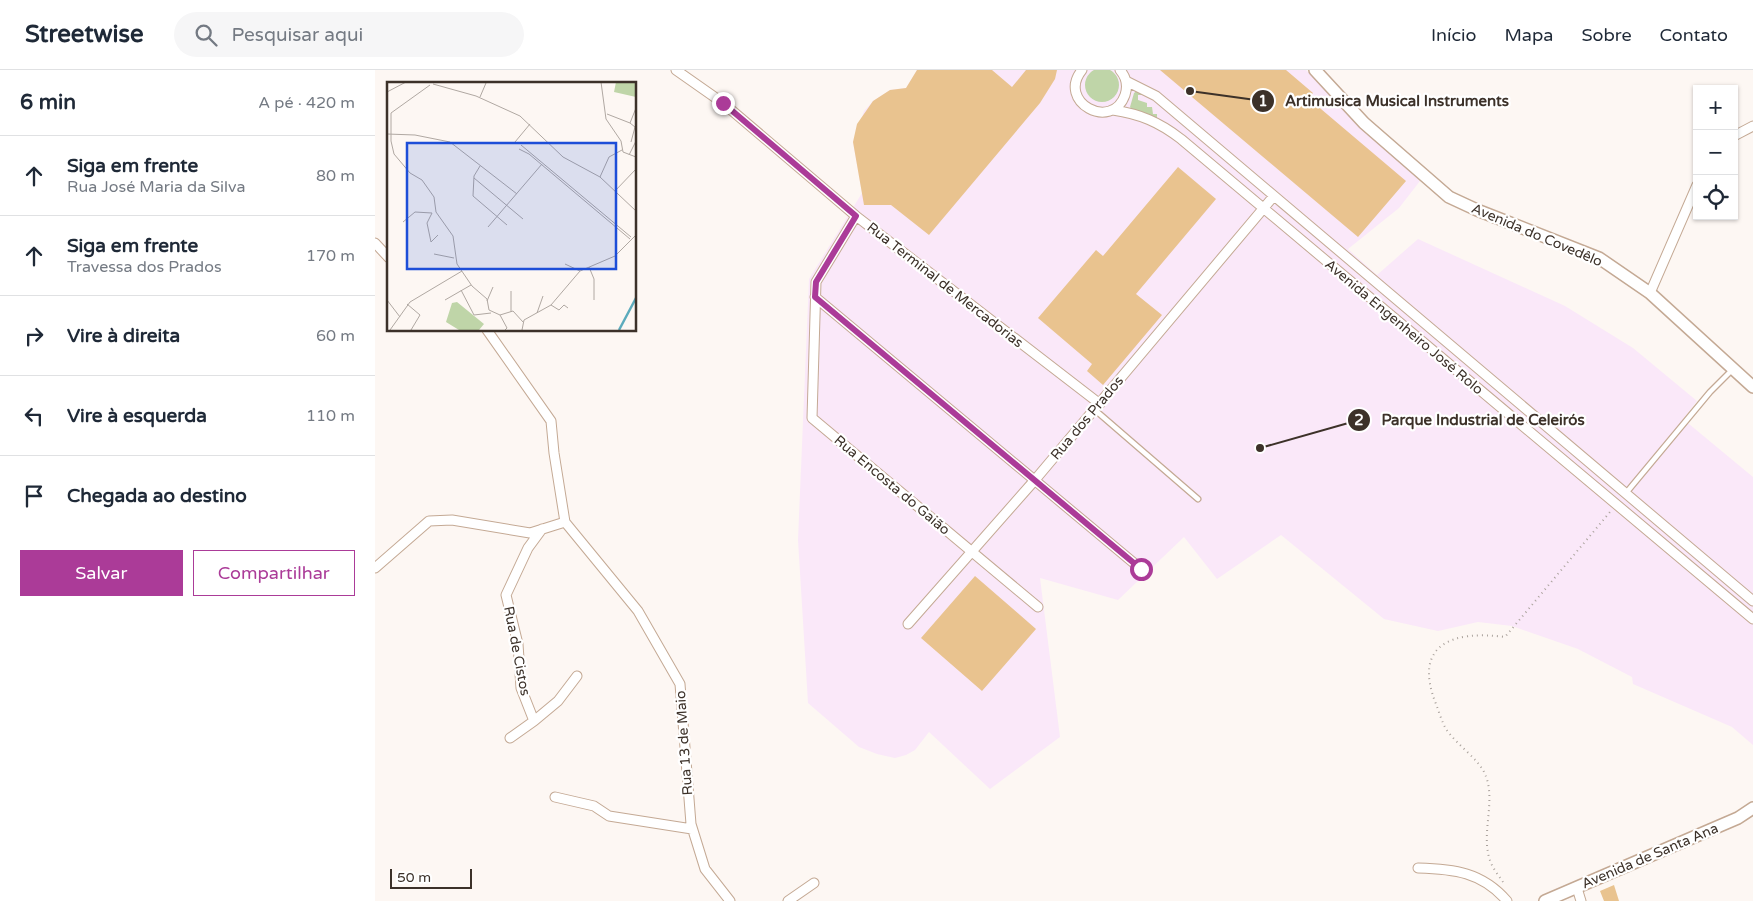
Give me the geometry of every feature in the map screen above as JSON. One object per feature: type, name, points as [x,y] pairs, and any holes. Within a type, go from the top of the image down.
[{"type":"street","name":"Rua Terminal de Mercadorias","points":[[676,70],[723,103],[856,216],[1097,407]]},
{"type":"street","name":"Avenida Engenheiro José Rolo","points":[[1082,70],[1076,82],[1076,90],[1083,104],[1097,112],[1113,110],[1159,123],[1753,619]]},
{"type":"street","points":[[1113,110],[1125,98],[1126,81],[1120,70]]},
{"type":"street","name":"Avenida do Covedêlo","points":[[1315,70],[1365,124],[1449,197],[1599,258],[1650,293],[1733,369],[1751,382]]},
{"type":"street","name":"Avenida Engenheiro José Rolo","points":[[1126,81],[1156,96],[1273,197],[1753,601]]},
{"type":"street","points":[[1738,134],[1753,126]]},
{"type":"street","points":[[1650,293],[1693,194]]},
{"type":"street","points":[[1263,208],[1273,197]]},
{"type":"street","name":"Rua dos Prados","points":[[908,624],[1034,481],[1263,208]]},
{"type":"street","points":[[856,216],[816,282],[815,297],[1141,569]]},
{"type":"street","points":[[375,243],[387,256]]},
{"type":"street","name":"Rua Encosta do Gaião","points":[[815,297],[812,418],[1038,607]]},
{"type":"street","points":[[375,568],[429,521],[452,520],[530,533],[565,522],[551,421],[488,331]]},
{"type":"street","name":"Rua 13 de Maio","points":[[565,522],[638,611],[680,684],[692,829],[705,869],[730,901]]},
{"type":"street","name":"Rua de Cistos","points":[[534,721],[521,688],[517,644],[506,595],[528,548],[542,530]]},
{"type":"street","points":[[510,738],[558,701],[577,676]]},
{"type":"street","points":[[555,797],[594,806],[609,816],[692,829]]},
{"type":"street","name":"Avenida de Santa Ana","points":[[1545,901],[1751,813]]},
{"type":"street","points":[[1418,868],[1461,871],[1498,890],[1507,901]]},
{"type":"street","points":[[788,901],[814,882]]},
{"type":"street","points":[[1577,888],[1581,901]]},
{"type":"lane","points":[[1626,493],[1710,392],[1733,369]]},
{"type":"lane","points":[[1097,407],[1198,499]]},
{"type":"path","points":[[1507,887],[1491,862],[1489,854],[1488,790],[1484,772],[1458,745],[1445,728],[1430,688],[1428,669],[1431,656],[1439,648],[1455,639],[1471,635],[1505,637],[1616,504]]},
{"type":"shaded area","points":[[917,70],[1306,70],[1366,132],[1420,181],[1399,208],[1348,249],[1377,275],[1418,239],[1565,306],[1633,348],[1697,401],[1683,419],[1753,477],[1753,745],[1732,727],[1633,684],[1632,677],[1578,649],[1512,626],[1478,622],[1438,631],[1384,619],[1281,535],[1217,579],[1184,537],[1118,600],[1040,578],[1060,737],[990,789],[929,732],[915,750],[895,758],[859,747],[808,703],[798,540],[809,279],[862,193],[853,142],[864,111],[873,101],[890,90],[906,88]]},
{"type":"green space","points":[[1102,68],[1114,73],[1119,85],[1114,97],[1102,102],[1090,97],[1085,85],[1090,73]]},
{"type":"green space","points":[[1138,90],[1145,95],[1138,95],[1138,100],[1147,103],[1147,107],[1152,107],[1153,114],[1157,114],[1157,119],[1132,110],[1130,107],[1134,93]]},
{"type":"building","points":[[917,70],[992,70],[1012,87],[1026,70],[1057,70],[1055,79],[1040,103],[929,235],[891,205],[864,205],[853,142],[857,124],[873,101],[890,90],[906,88]]},
{"type":"building","points":[[1160,70],[1286,70],[1313,93],[1308,98],[1406,181],[1358,237]]},
{"type":"building","points":[[1178,167],[1216,199],[1136,294],[1162,315],[1103,385],[1087,371],[1092,364],[1038,318],[1096,250],[1103,256]]},
{"type":"building","points":[[975,576],[1036,629],[982,691],[921,638]]},
{"type":"building","points":[[1614,885],[1619,901],[1604,901],[1600,891]]},
{"type":"place","name":"Artimusica Musical Instruments","points":[[1190,91]]},
{"type":"place","name":"Parque Industrial de Celeirós","points":[[1260,448]]},
{"type":"route","points":[[723,103],[856,216],[816,282],[815,297],[1141,569]]}]
